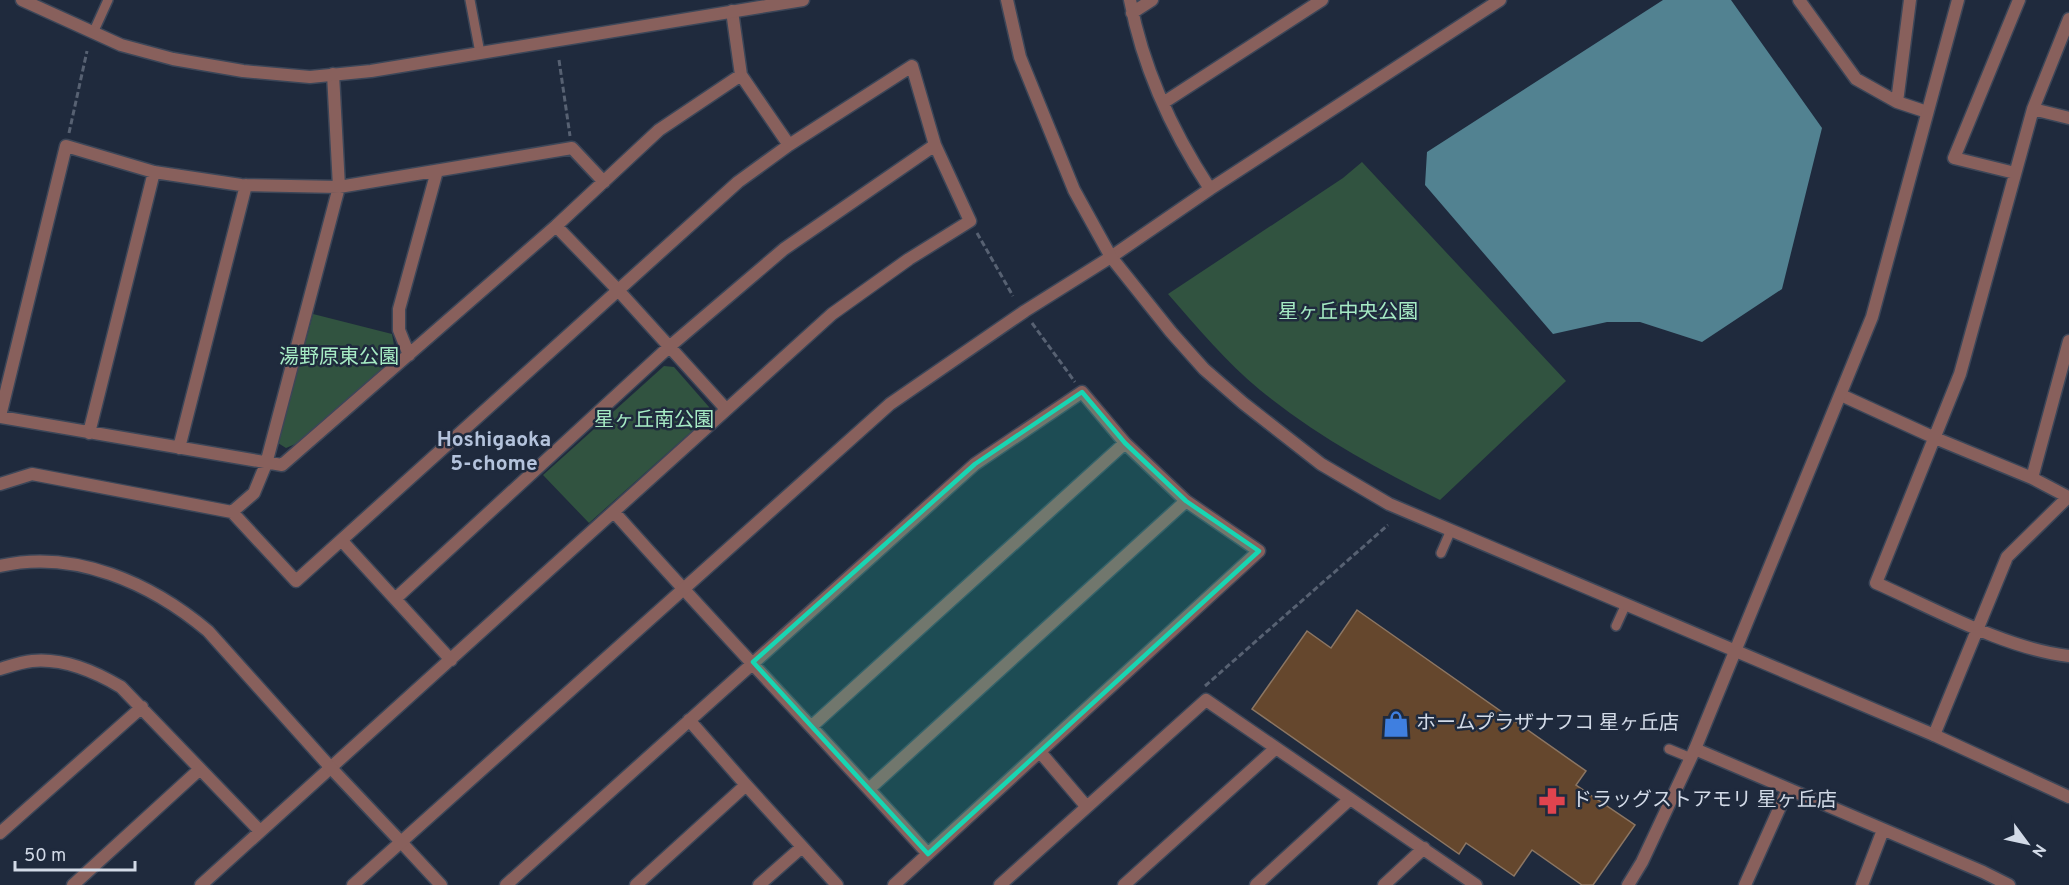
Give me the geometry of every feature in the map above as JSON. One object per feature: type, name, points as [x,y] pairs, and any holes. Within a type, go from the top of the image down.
[{"type":"street","points":[[22,0],[122,45],[172,59],[243,70],[310,76],[372,71],[803,0]]},
{"type":"street","points":[[1007,0],[1020,57],[1074,190],[1112,257],[1204,369],[1243,403],[1321,464],[1389,504],[1934,735],[2069,797]]},
{"type":"street","points":[[1152,0],[1131,6],[1143,55],[1184,148],[1210,189]]},
{"type":"street","points":[[1163,103],[1322,0]]},
{"type":"street","points":[[353,885],[890,404],[1025,311],[1112,257],[1210,189],[1500,0]]},
{"type":"street","points":[[1799,0],[1856,79],[1897,102],[1927,112]]},
{"type":"street","points":[[1897,102],[1910,0]]},
{"type":"street","points":[[1628,885],[1642,862],[1693,754],[1872,317],[1958,0]]},
{"type":"street","points":[[2015,173],[1954,158],[2019,0]]},
{"type":"street","points":[[732,11],[741,75],[789,145]]},
{"type":"street","points":[[2069,19],[2033,109],[1960,374],[1876,583],[1977,628],[2044,653],[2069,656]]},
{"type":"street","points":[[0,484],[32,474],[232,512],[296,581],[738,182],[789,145],[912,66],[935,145],[970,221],[832,314],[201,885]]},
{"type":"street","points":[[232,512],[254,493],[266,464],[339,187],[333,74]]},
{"type":"street","points":[[604,182],[572,148],[339,187],[246,185],[154,172],[66,146],[0,417],[282,465],[556,226],[604,182],[659,130],[741,75]]},
{"type":"street","points":[[2033,109],[2069,118]]},
{"type":"street","points":[[395,599],[669,347],[784,249],[935,145]]},
{"type":"street","points":[[409,355],[399,330],[399,309],[437,171]]},
{"type":"street","points":[[89,433],[154,172]]},
{"type":"street","points":[[179,448],[246,185]]},
{"type":"street","points":[[556,226],[726,409]]},
{"type":"street","points":[[2032,478],[2069,341]]},
{"type":"street","points":[[506,885],[975,464],[1082,392],[1125,443],[1186,501],[1258,551],[894,885]]},
{"type":"street","points":[[1841,395],[1935,438],[2032,478],[2068,497],[2007,557],[1934,735]]},
{"type":"street","points":[[812,726],[1125,443]]},
{"type":"street","points":[[869,789],[1186,501]]},
{"type":"street","points":[[614,512],[928,854]]},
{"type":"street","points":[[342,541],[450,660]]},
{"type":"street","points":[[0,566],[45,561],[76,565],[121,577],[157,593],[185,611],[208,631],[331,768],[441,885]]},
{"type":"street","points":[[0,669],[31,661],[57,661],[83,668],[121,687],[260,831]]},
{"type":"street","points":[[1000,885],[1206,700],[1476,885]]},
{"type":"street","points":[[0,833],[142,707]]},
{"type":"street","points":[[689,720],[837,885]]},
{"type":"street","points":[[1124,885],[1276,748]]},
{"type":"street","points":[[1040,753],[1086,806]]},
{"type":"street","points":[[1693,754],[1788,789],[1883,830],[1983,879],[2009,885]]},
{"type":"street","points":[[73,885],[200,769]]},
{"type":"street","points":[[636,885],[746,786]]},
{"type":"street","points":[[1745,885],[1788,789]]},
{"type":"street","points":[[1256,885],[1350,799]]},
{"type":"street","points":[[1862,885],[1883,830]]},
{"type":"street","points":[[759,885],[802,847]]},
{"type":"street","points":[[1383,885],[1424,849]]},
{"type":"lane","points":[[93,33],[108,0]]},
{"type":"lane","points":[[470,0],[480,53]]},
{"type":"lane","points":[[1441,553],[1451,530]]},
{"type":"lane","points":[[1616,626],[1626,604]]},
{"type":"lane","points":[[1669,749],[1693,754]]},
{"type":"path","points":[[66,146],[87,51]]},
{"type":"path","points":[[559,60],[572,148]]},
{"type":"path","points":[[970,221],[1013,296]]},
{"type":"path","points":[[1032,323],[1082,392]]},
{"type":"highlighted area","points":[[1082,392],[1125,443],[1186,501],[1259,551],[928,854],[753,662],[975,464]]},
{"type":"green space","name":"星ヶ丘中央公園","points":[[1362,162],[1566,381],[1440,500],[1347,450],[1302,422],[1260,390],[1236,368],[1168,294],[1343,178]]},
{"type":"green space","name":"湯野原東公園","points":[[313,314],[392,334],[396,356],[300,442],[286,448],[278,443]]},
{"type":"green space","name":"星ヶ丘南公園","points":[[664,366],[674,367],[709,407],[710,415],[589,523],[543,475]]},
{"type":"water","points":[[1663,0],[1731,0],[1822,128],[1782,289],[1702,342],[1640,322],[1607,322],[1553,334],[1425,185],[1427,152]]},
{"type":"building","name":"ホームプラザナフコ 星ヶ丘店","points":[[1357,610],[1586,771],[1576,785],[1635,825],[1593,885],[1582,885],[1532,850],[1514,876],[1466,843],[1459,854],[1252,709],[1307,631],[1331,648]]},
{"type":"place","name":"ホームプラザナフコ 星ヶ丘店","points":[[1396,724]]},
{"type":"place","name":"ドラッグストアモリ 星ヶ丘店","points":[[1552,801]]},
{"type":"district","name":"Hoshigaoka 5-chome","points":[[494,452]]}]
